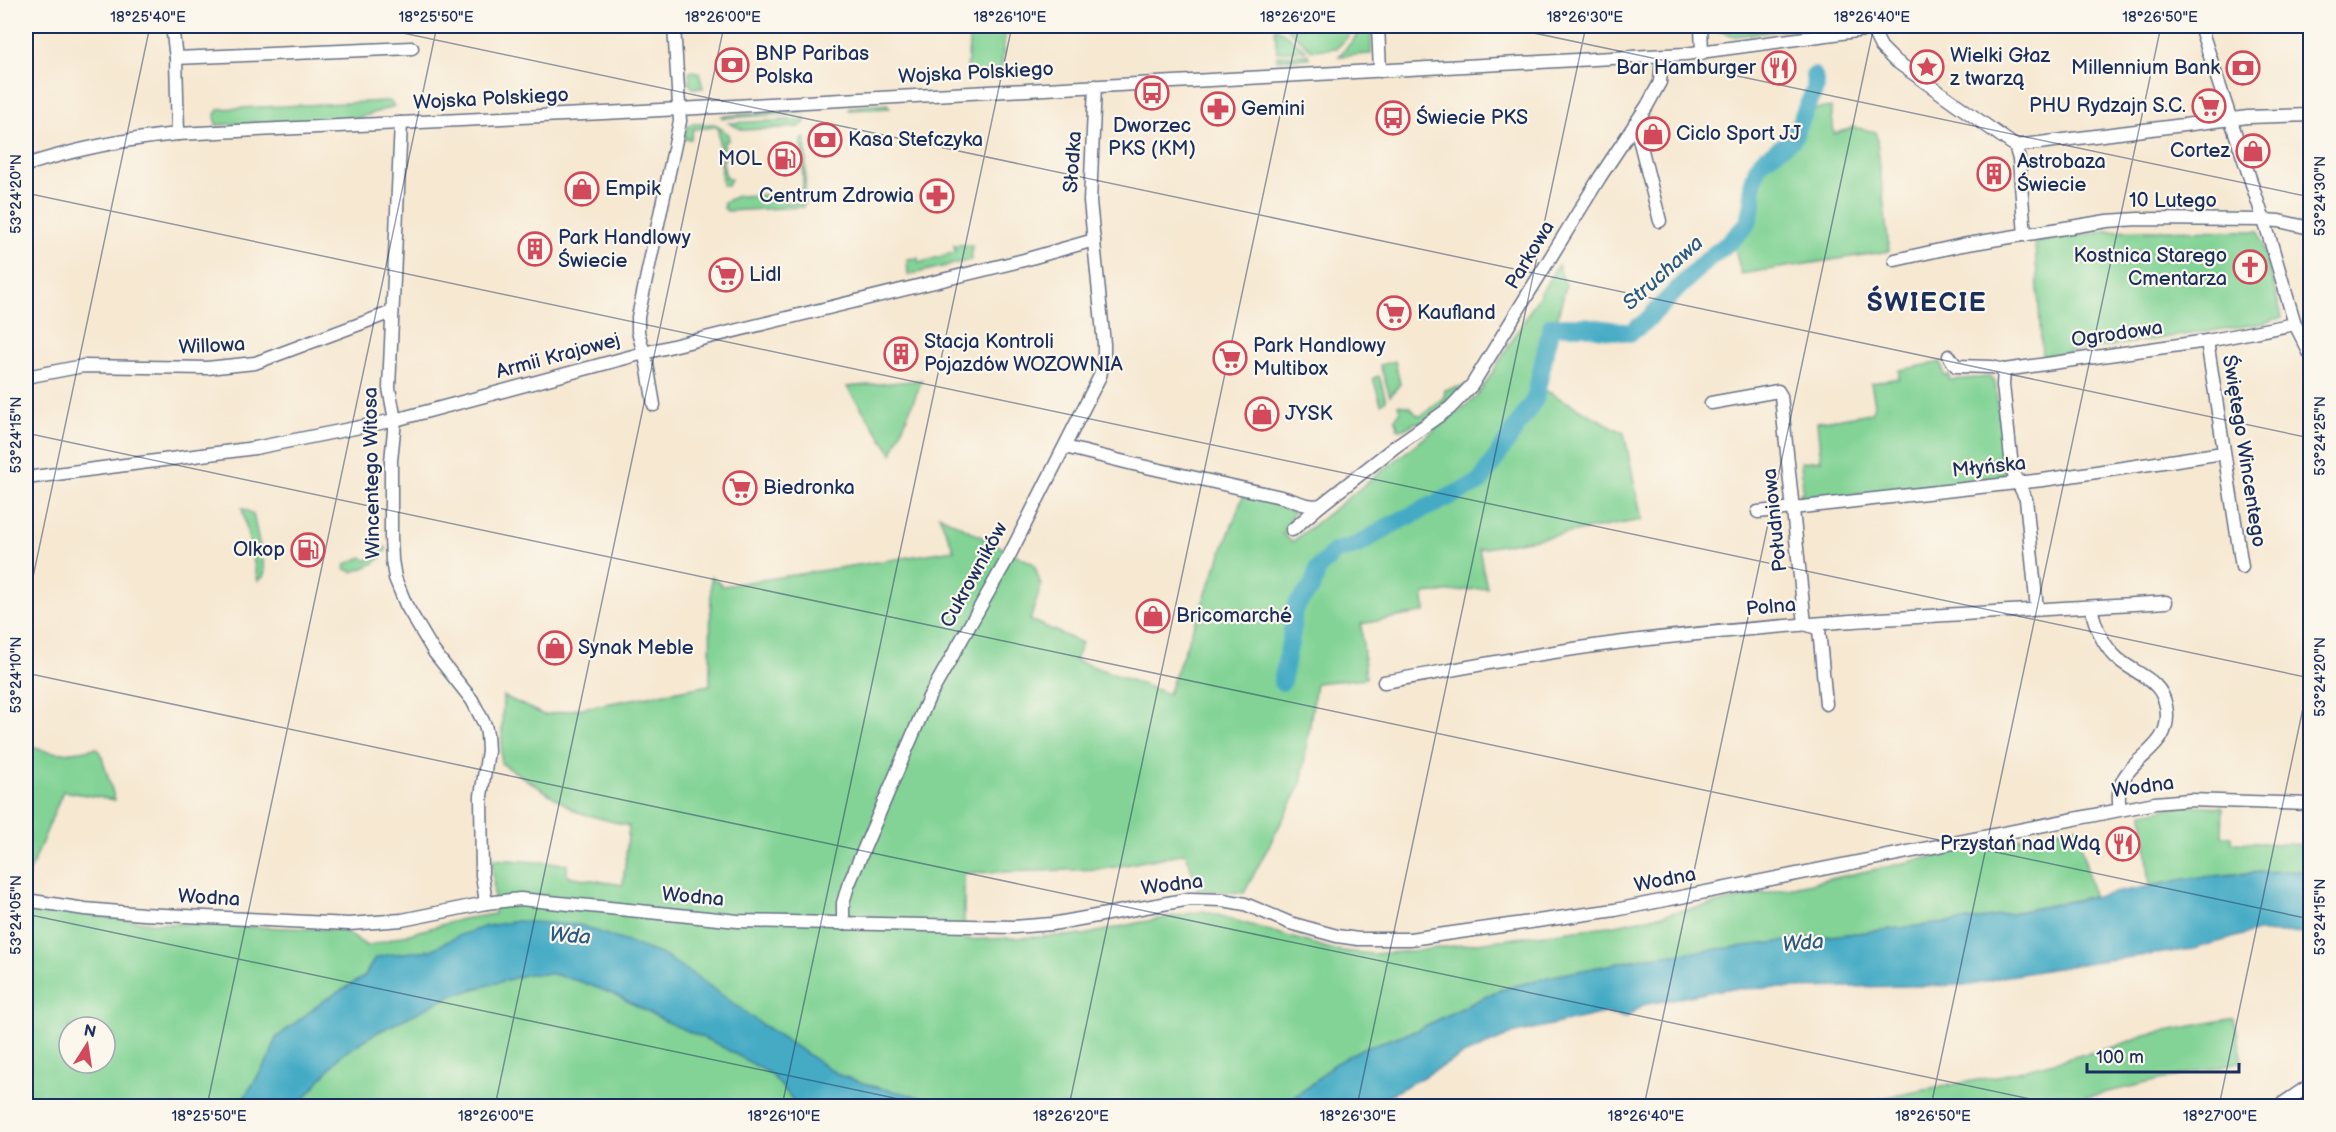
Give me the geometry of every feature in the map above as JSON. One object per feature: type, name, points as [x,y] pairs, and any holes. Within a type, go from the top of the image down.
[{"type":"street","points":[[171,26],[176,58],[178,134]]},
{"type":"street","points":[[654,405],[638,332],[639,304],[680,122],[674,26]]},
{"type":"street","points":[[1378,26],[1380,71]]},
{"type":"street","points":[[1701,26],[1702,53]]},
{"type":"street","name":"Wojska Polskiego","points":[[26,165],[93,146],[178,134],[1662,56],[1702,53],[1894,26]]},
{"type":"street","points":[[2200,26],[2264,220],[2295,324],[2310,354]]},
{"type":"street","points":[[1872,29],[1881,47],[1893,58],[2015,146],[2019,159],[2025,235]]},
{"type":"street","points":[[176,58],[412,48]]},
{"type":"street","name":"Parkowa","points":[[1292,530],[1396,446],[1450,408],[1472,386],[1658,86],[1662,56]]},
{"type":"street","name":"Słodka","points":[[1094,240],[1089,201],[1095,86]]},
{"type":"street","points":[[2015,146],[2231,119],[2310,115]]},
{"type":"street","name":"Wincentego Witosa","points":[[401,123],[389,388],[395,420],[391,461],[392,560],[395,578],[406,605],[434,652],[472,700],[485,725],[488,751],[482,796],[482,875],[486,903]]},
{"type":"street","points":[[1635,123],[1660,220]]},
{"type":"street","name":"10 Lutego","points":[[1895,260],[1962,245],[2107,221],[2138,219],[2264,220],[2310,228]]},
{"type":"street","name":"Armii Krajowej","points":[[26,478],[255,448],[395,420],[644,353],[1024,260],[1094,240]]},
{"type":"street","name":"Cukrowników","points":[[843,924],[843,903],[848,886],[922,710],[1008,556],[1100,375],[1104,359],[1094,240]]},
{"type":"street","name":"Willowa","points":[[26,377],[83,366],[207,368],[255,363],[392,312]]},
{"type":"street","name":"Ogrodowa","points":[[1949,356],[1956,366],[2004,369],[2207,341],[2295,324]]},
{"type":"street","name":"Świętego Wincentego","points":[[2207,341],[2242,567]]},
{"type":"street","points":[[2004,369],[2003,385],[2011,456],[2014,475],[2026,499],[2037,609]]},
{"type":"street","name":"Południowa","points":[[1711,403],[1778,391],[1781,396],[1805,624]]},
{"type":"street","points":[[1065,447],[1281,497],[1303,505],[1321,506]]},
{"type":"street","name":"Młyńska","points":[[1758,512],[2017,483],[2223,453]]},
{"type":"street","name":"Polna","points":[[1384,682],[1618,643],[1805,624],[2166,603]]},
{"type":"street","points":[[2091,607],[2104,643],[2118,659],[2151,680],[2161,691],[2166,704],[2167,716],[2159,741],[2121,779],[2118,793],[2120,809]]},
{"type":"street","points":[[1805,624],[1819,629],[1826,704]]},
{"type":"street","name":"Wodna","points":[[26,900],[85,909],[143,914],[349,924],[414,918],[507,900],[531,900],[699,918],[843,924],[1031,926],[1190,899],[1204,899],[1245,904],[1290,923],[1337,936],[1358,939],[1410,939],[1615,910],[2155,802],[2190,800],[2310,804]]},
{"type":"street","points":[[2279,1107],[2310,1085]]},
{"type":"green space","points":[[970,26],[1006,26],[1001,71],[967,74]]},
{"type":"green space","points":[[1712,26],[1811,26],[1735,36],[1713,29]]},
{"type":"green space","points":[[1357,27],[1337,48],[1312,50],[1287,29],[1287,28]]},
{"type":"green space","points":[[1365,27],[1371,27],[1371,54],[1339,56]]},
{"type":"green space","points":[[1275,28],[1277,28],[1306,50],[1277,52]]},
{"type":"green space","points":[[1308,54],[1309,58],[1277,60],[1277,56]]},
{"type":"green space","points":[[689,72],[699,73],[703,88],[693,88],[690,85]]},
{"type":"green space","points":[[387,101],[394,106],[359,118],[216,125],[215,114],[219,109]]},
{"type":"green space","points":[[887,104],[890,108],[849,110],[851,107]]},
{"type":"green space","points":[[1831,107],[1834,134],[1854,127],[1876,132],[1889,251],[1741,274],[1735,248],[1752,223],[1765,167],[1796,143],[1812,110]]},
{"type":"green space","points":[[798,110],[804,113],[723,118],[721,116]]},
{"type":"green space","points":[[805,119],[799,127],[743,130],[729,123]]},
{"type":"green space","points":[[691,124],[715,124],[728,134],[729,140],[724,142],[725,159],[722,160],[726,178],[731,179],[728,186],[722,185],[718,127],[693,129],[691,139],[684,139],[687,127]]},
{"type":"green space","points":[[802,138],[805,139],[806,145],[803,207],[727,211],[724,208],[724,202],[737,196],[784,194],[785,203],[798,202],[798,193],[803,187]]},
{"type":"green space","points":[[2104,231],[2259,231],[2282,317],[2265,323],[2042,356],[2035,243]]},
{"type":"green space","points":[[954,245],[972,245],[971,260],[908,275],[907,259],[918,258],[919,263],[955,252]]},
{"type":"green space","points":[[1558,265],[1566,285],[1539,387],[1624,433],[1642,520],[1479,549],[1487,588],[1424,594],[1425,612],[1361,624],[1366,678],[1316,683],[1301,785],[1244,893],[1198,890],[1186,853],[1104,869],[964,873],[964,940],[1084,935],[1204,911],[1334,950],[1372,954],[1415,951],[1616,925],[2077,826],[2093,896],[1987,918],[1649,957],[1548,977],[1497,991],[1415,1031],[1363,1048],[1334,1064],[1311,1085],[1281,1106],[957,1106],[872,1086],[839,1075],[761,1024],[696,976],[487,926],[458,936],[431,950],[375,958],[364,977],[326,999],[276,1038],[270,1057],[239,1106],[26,1106],[26,906],[152,923],[342,930],[367,946],[462,919],[494,914],[493,859],[567,864],[567,876],[623,885],[629,826],[577,812],[501,763],[503,696],[544,715],[710,685],[711,576],[723,586],[954,550],[939,515],[1034,564],[1041,586],[1030,620],[1082,643],[1075,660],[1168,694],[1243,496],[1270,502],[1294,512],[1283,534],[1292,542],[1475,398]]},
{"type":"green space","points":[[1395,361],[1400,384],[1390,396],[1380,365]]},
{"type":"green space","points":[[1941,362],[1944,375],[1949,375],[1949,380],[1990,377],[1995,382],[2006,468],[2003,476],[1961,481],[1952,485],[1822,498],[1800,497],[1800,493],[1803,492],[1801,462],[1821,460],[1817,422],[1871,413],[1875,404],[1871,383],[1899,378],[1899,370]]},
{"type":"green space","points":[[1379,376],[1386,400],[1381,404],[1373,378]]},
{"type":"green space","points":[[922,380],[892,454],[847,387]]},
{"type":"green space","points":[[1465,386],[1421,423],[1417,422],[1402,430],[1397,428],[1395,419],[1400,411],[1398,405],[1410,407],[1421,416],[1444,397],[1445,390]]},
{"type":"green space","points":[[242,508],[253,514],[265,571],[263,577],[258,581]]},
{"type":"green space","points":[[373,546],[387,548],[377,561],[368,566],[353,572],[345,569],[346,564],[362,557],[367,561],[376,550]]},
{"type":"green space","points":[[26,745],[61,753],[97,748],[115,800],[63,791],[26,881]]},
{"type":"green space","points":[[2185,805],[2223,807],[2222,836],[2231,836],[2231,842],[2310,845],[2310,871],[2230,874],[2150,887],[2143,813]]},
{"type":"green space","points":[[528,974],[553,974],[582,982],[616,995],[665,1021],[717,1044],[771,1074],[798,1106],[298,1106],[342,1054],[376,1033],[450,996]]},
{"type":"green space","points":[[2234,1018],[2243,1061],[2047,1106],[1848,1106],[2003,1075],[2117,1046],[2145,1035]]},
{"type":"water","name":"Wda","points":[[2279,871],[2310,871],[2310,934],[2254,932],[2193,949],[2093,962],[2003,977],[1971,985],[1725,989],[1643,1005],[1626,1018],[1604,1013],[1515,1033],[1463,1055],[1379,1101],[1360,1106],[1281,1106],[1311,1085],[1334,1064],[1363,1048],[1415,1031],[1497,991],[1548,977],[1649,957],[1987,918],[2190,878]]},
{"type":"water","name":"Wda","points":[[517,921],[580,925],[663,955],[696,976],[761,1024],[839,1075],[872,1086],[957,1106],[798,1106],[771,1074],[717,1044],[665,1021],[616,995],[582,982],[553,974],[528,974],[450,996],[376,1033],[342,1054],[298,1106],[239,1106],[270,1057],[276,1038],[326,999],[364,977],[375,958],[431,950],[458,936],[487,926]]},
{"type":"waterway","name":"Struchawa","points":[[1282,682],[1292,633],[1294,608],[1312,587],[1318,569],[1334,552],[1358,545],[1389,526],[1480,482],[1535,399],[1551,326],[1584,326],[1630,333],[1645,322],[1704,262],[1732,240],[1748,223],[1753,204],[1752,186],[1757,168],[1762,160],[1792,140],[1816,87],[1814,76]]},
{"type":"place","name":"BNP Paribas Polska","points":[[732,65]]},
{"type":"place","name":"Wielki Głaz z twarzą","points":[[1927,67]]},
{"type":"place","name":"Bar Hamburger","points":[[1779,68]]},
{"type":"place","name":"Millennium Bank","points":[[2243,68]]},
{"type":"place","name":"Dworzec PKS (KM)","points":[[1152,93]]},
{"type":"place","name":"PHU Rydzajn S.C.","points":[[2209,106]]},
{"type":"place","name":"Gemini","points":[[1218,109]]},
{"type":"place","name":"Świecie PKS","points":[[1393,118]]},
{"type":"place","name":"Ciclo Sport JJ","points":[[1653,134]]},
{"type":"place","name":"Kasa Stefczyka","points":[[825,140]]},
{"type":"place","name":"Cortez","points":[[2253,151]]},
{"type":"place","name":"MOL","points":[[785,159]]},
{"type":"place","name":"Astrobaza Świecie","points":[[1994,174]]},
{"type":"place","name":"Empik","points":[[582,189]]},
{"type":"place","name":"Centrum Zdrowia","points":[[937,196]]},
{"type":"place","name":"Park Handlowy Świecie","points":[[535,249]]},
{"type":"place","name":"Kostnica Starego Cmentarza","points":[[2250,267]]},
{"type":"place","name":"Lidl","points":[[726,275]]},
{"type":"place","name":"Kaufland","points":[[1394,313]]},
{"type":"place","name":"Stacja Kontroli Pojazdów WOZOWNIA","points":[[901,354]]},
{"type":"place","name":"Park Handlowy Multibox","points":[[1230,358]]},
{"type":"place","name":"JYSK","points":[[1262,414]]},
{"type":"place","name":"Biedronka","points":[[740,488]]},
{"type":"place","name":"Olkop","points":[[308,550]]},
{"type":"place","name":"Bricomarché","points":[[1153,616]]},
{"type":"place","name":"Synak Meble","points":[[555,648]]},
{"type":"place","name":"Przystań nad Wdą","points":[[2123,844]]},
{"type":"district","name":"ŚWIECIE","points":[[1927,303]]}]
